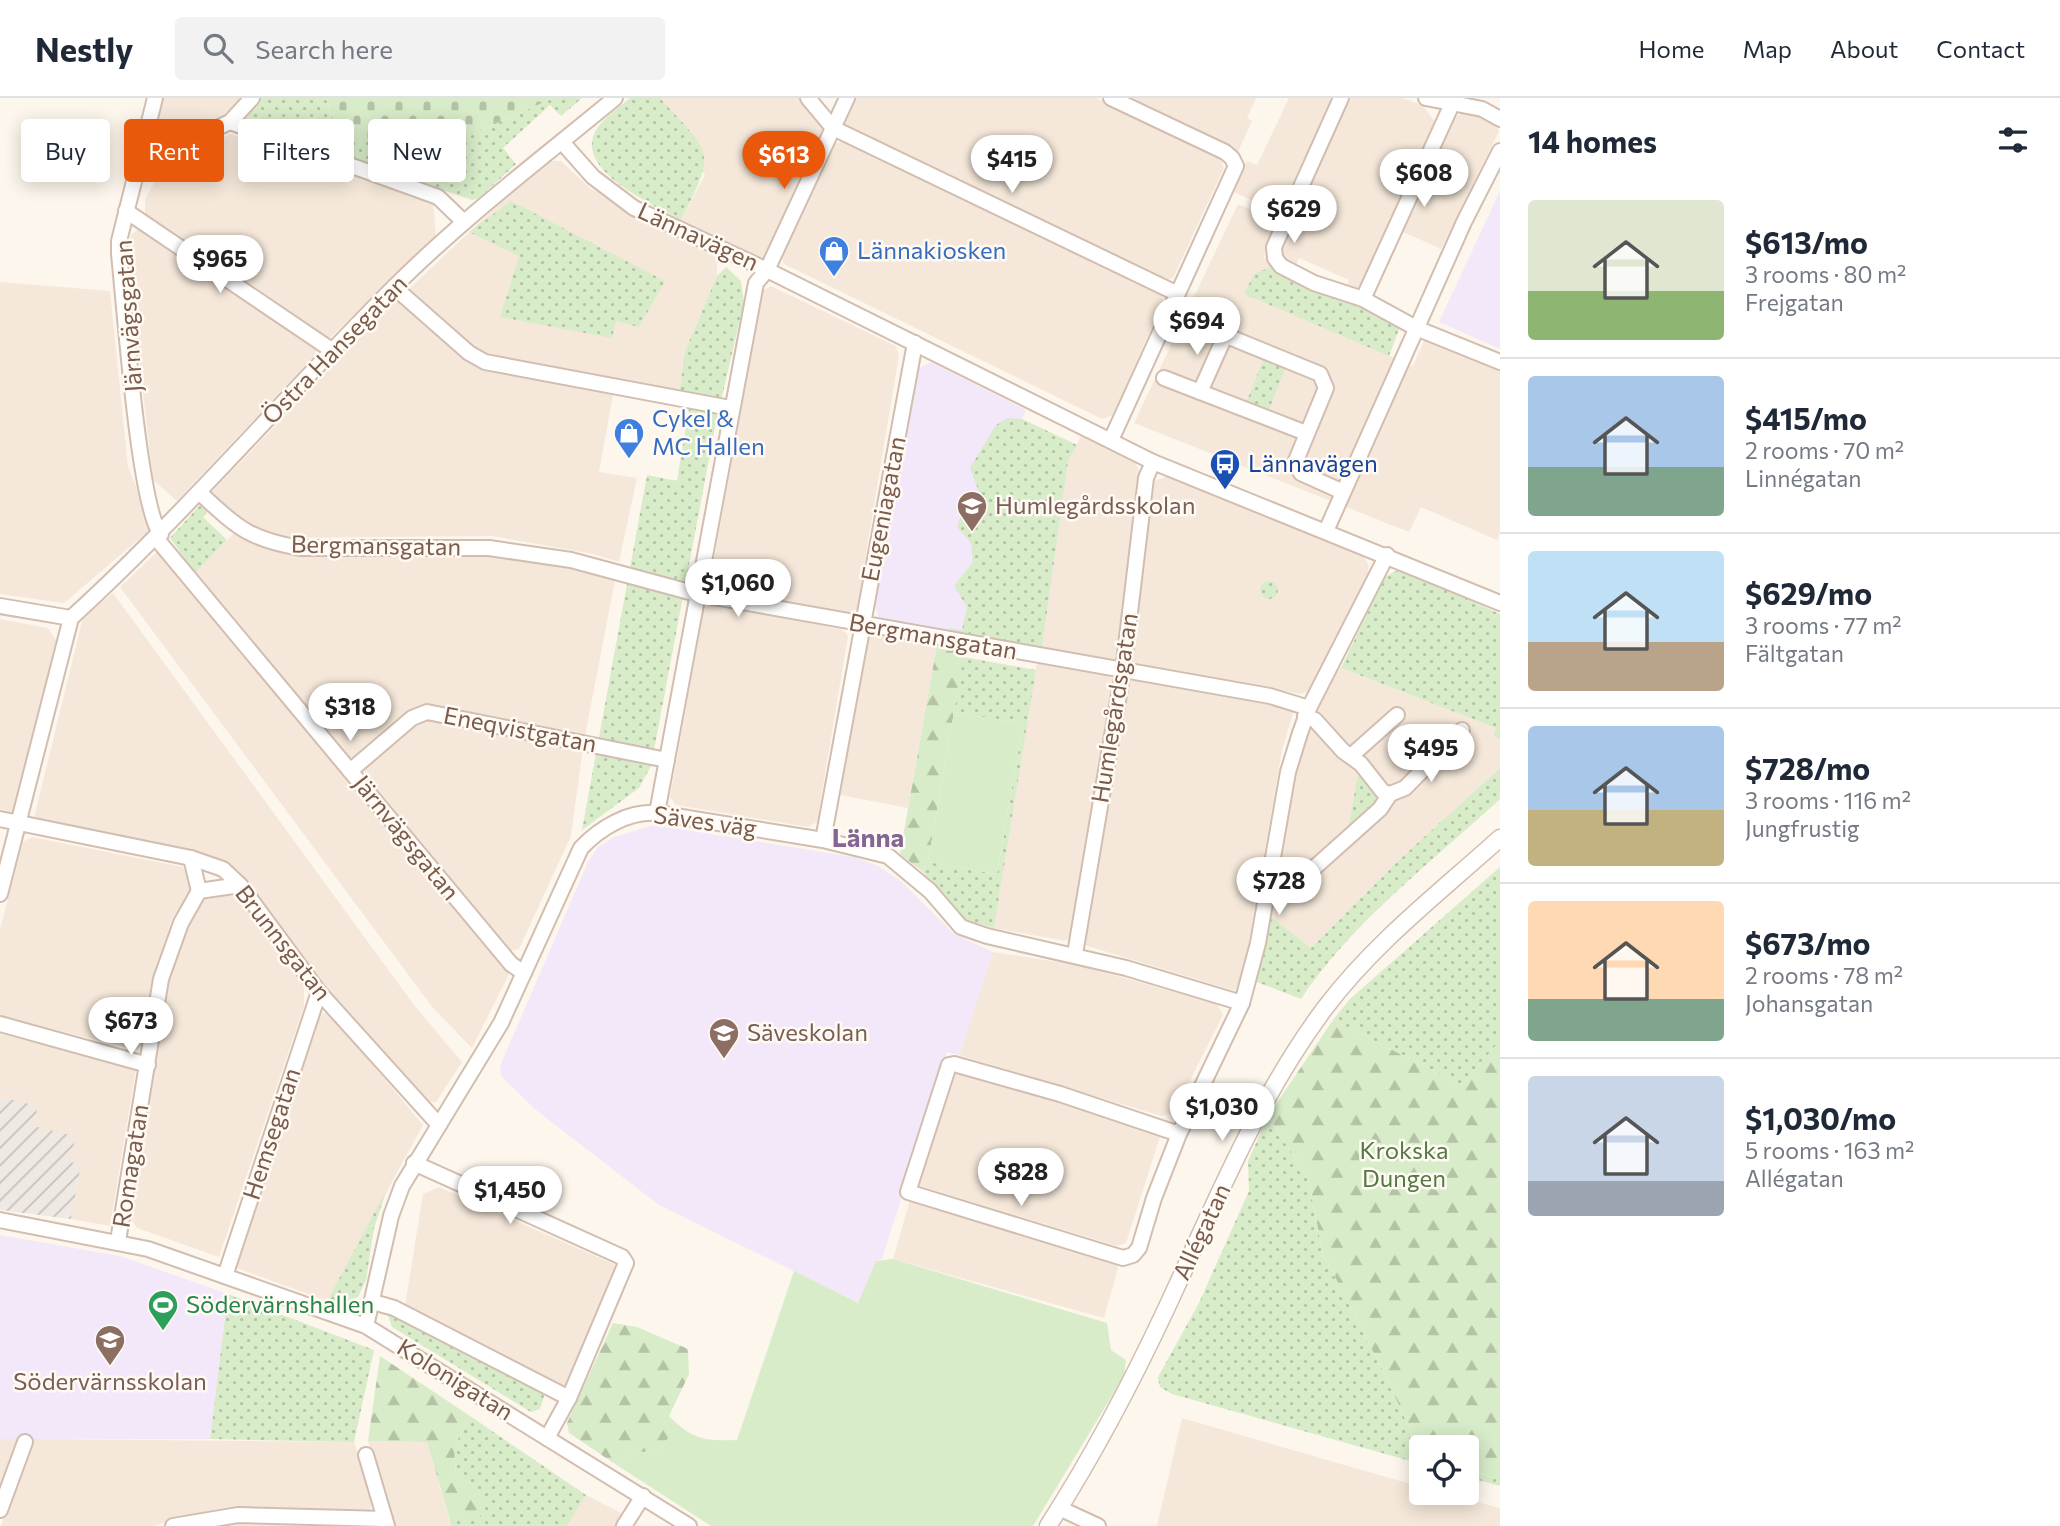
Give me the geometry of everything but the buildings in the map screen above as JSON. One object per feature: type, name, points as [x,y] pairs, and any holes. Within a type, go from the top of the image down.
[{"type":"street","name":"Järnvägsgatan","points":[[150,119],[155,98]]},
{"type":"street","points":[[224,125],[230,122],[252,98]]},
{"type":"street","name":"Östra Hansegatan","points":[[71,618],[159,536],[394,286],[464,222],[614,98]]},
{"type":"street","points":[[808,98],[833,128],[1176,293]]},
{"type":"street","points":[[657,813],[730,408],[756,283],[767,270],[848,98]]},
{"type":"street","points":[[1111,98],[1225,152],[1234,161],[1235,171],[1176,293],[1111,440]]},
{"type":"street","points":[[1341,98],[1281,230],[1274,247],[1275,258],[1281,265],[1314,284],[1363,299],[1416,328],[1500,362]]},
{"type":"street","points":[[1426,98],[1482,109],[1500,119]]},
{"type":"street","points":[[1363,299],[1452,104]]},
{"type":"street","points":[[230,122],[438,197],[464,222]]},
{"type":"street","name":"Lännavägen","points":[[562,142],[593,177],[634,208],[767,270],[1153,461],[1500,603]]},
{"type":"street","points":[[1326,531],[1416,328],[1500,151]]},
{"type":"street","name":"Järnvägsgatan","points":[[134,182],[119,254],[145,485],[154,527],[350,771],[502,954],[524,973]]},
{"type":"street","points":[[126,211],[332,351]]},
{"type":"street","points":[[394,286],[469,353],[485,362],[730,408]]},
{"type":"street","points":[[1168,312],[1320,374],[1326,387],[1295,463],[1301,473],[1343,492]]},
{"type":"street","points":[[1200,392],[1225,336]]},
{"type":"street","name":"Eugeniagatan","points":[[823,840],[915,343]]},
{"type":"street","points":[[1164,378],[1306,433]]},
{"type":"street","name":"Humlegårdsgatan","points":[[1075,954],[1123,671],[1146,478],[1153,461]]},
{"type":"street","name":"Bergmansgatan","points":[[200,493],[243,531],[279,545],[300,548],[488,548],[571,560],[697,594],[1270,696],[1307,712]]},
{"type":"street","points":[[1179,1134],[1060,1094],[954,1064],[949,1065],[908,1192],[1123,1258],[1133,1255],[1139,1248],[1154,1198],[1179,1134],[1242,1003],[1258,943],[1288,772],[1307,712],[1387,555]]},
{"type":"street","points":[[0,606],[71,618],[0,894]]},
{"type":"street","name":"Eneqvistgatan","points":[[350,771],[412,718],[426,712],[667,760]]},
{"type":"street","points":[[1307,712],[1343,751],[1352,755],[1383,792],[1390,794]]},
{"type":"street","points":[[1352,755],[1397,715]]},
{"type":"street","points":[[1268,877],[1292,881],[1304,877],[1380,809],[1390,794],[1405,788],[1462,730]]},
{"type":"street","name":"Säves väg","points":[[366,1326],[391,1216],[414,1163],[479,1064],[524,973],[580,848],[592,836],[614,823],[638,814],[657,813],[823,840],[888,856],[930,891],[961,927],[987,936],[1075,954],[1242,1003]]},
{"type":"street","name":"Brunnsgatan","points":[[0,818],[191,858],[223,869],[240,885],[319,992],[439,1125]]},
{"type":"street","name":"Allégatan","points":[[1048,1526],[1144,1354],[1241,1145],[1281,1073],[1327,1006],[1364,964],[1500,838]]},
{"type":"street","points":[[191,858],[199,891],[240,885]]},
{"type":"street","name":"Romagatan","points":[[118,1241],[161,979],[181,923],[199,891]]},
{"type":"street","name":"Hemsegatan","points":[[225,1276],[319,992]]},
{"type":"street","points":[[0,1024],[148,1065]]},
{"type":"street","points":[[414,1163],[622,1257],[626,1263],[569,1398],[547,1438]]},
{"type":"street","name":"Kolonigatan","points":[[0,1220],[118,1241],[366,1326],[689,1526]]},
{"type":"street","points":[[373,1302],[394,1308],[569,1398]]},
{"type":"street","points":[[0,1510],[25,1442]]},
{"type":"street","points":[[173,1526],[238,1515],[386,1522],[366,1455]]},
{"type":"street","points":[[624,1526],[643,1496]]},
{"type":"street","points":[[1059,1508],[1098,1526]]},
{"type":"shaded area","points":[[160,98],[244,98],[224,119],[155,119]]},
{"type":"shaded area","points":[[660,98],[799,98],[826,129],[766,260],[681,220],[705,175]]},
{"type":"shaded area","points":[[854,98],[1096,98],[1220,157],[1224,168],[1173,278],[1163,281],[846,128],[843,120]]},
{"type":"shaded area","points":[[1127,98],[1256,98],[1247,118],[1252,121],[1238,152]]},
{"type":"shaded area","points":[[1289,98],[1335,98],[1282,213],[1231,191],[1247,161],[1257,165]]},
{"type":"shaded area","points":[[1345,98],[1402,98],[1422,105],[1437,124],[1364,283],[1358,288],[1346,288],[1349,280],[1299,258],[1295,267],[1289,264],[1282,255],[1280,243]]},
{"type":"shaded area","points":[[1462,113],[1473,113],[1496,124],[1499,131],[1441,249],[1401,231],[1454,118]]},
{"type":"shaded area","points":[[231,134],[238,136],[238,182],[354,182],[354,176],[433,203],[436,236],[331,337],[323,339],[145,214],[145,200],[154,182],[224,182],[224,137]]},
{"type":"shaded area","points":[[844,141],[1159,292],[1163,301],[1113,415],[1102,419],[784,264],[781,253],[831,145]]},
{"type":"shaded area","points":[[551,161],[561,161],[590,188],[717,258],[717,276],[685,351],[679,395],[497,359],[472,349],[410,293],[410,288],[533,172]]},
{"type":"shaded area","points":[[1500,191],[1500,349],[1439,322]]},
{"type":"shaded area","points":[[1238,204],[1278,221],[1264,257],[1273,266],[1245,294],[1413,366],[1425,339],[1500,370],[1500,533],[1497,540],[1421,507],[1409,532],[1134,423]]},
{"type":"shaded area","points":[[141,227],[316,347],[316,354],[177,501],[153,480],[127,251],[131,235]]},
{"type":"shaded area","points":[[0,282],[110,291],[128,467],[153,527],[64,603],[0,594]]},
{"type":"shaded area","points":[[771,286],[896,346],[899,355],[857,608],[849,615],[716,590],[710,583],[762,291]]},
{"type":"shaded area","points":[[394,302],[405,302],[482,368],[613,395],[599,472],[637,478],[619,562],[593,554],[492,536],[293,538],[243,527],[209,495]]},
{"type":"shaded area","name":"Humlegårdsskolan","points":[[931,362],[1026,410],[1022,419],[1077,445],[1068,461],[1042,648],[880,621],[874,604],[914,371]]},
{"type":"shaded area","points":[[1081,436],[1135,462],[1141,474],[1118,657],[1108,663],[1042,648],[1068,461]]},
{"type":"shaded area","points":[[1167,476],[1362,553],[1369,566],[1367,580],[1312,689],[1302,694],[1136,665],[1130,656],[1155,481]]},
{"type":"shaded area","points":[[234,533],[292,552],[487,549],[616,575],[585,736],[430,707],[410,711],[356,758],[348,757],[195,573]]},
{"type":"shaded area","points":[[157,552],[509,974],[472,1048],[433,1008],[120,587]]},
{"type":"shaded area","points":[[113,593],[414,1005],[462,1062],[436,1102],[426,1102],[315,974],[246,879],[231,865],[197,851],[34,818],[83,617]]},
{"type":"shaded area","points":[[713,603],[843,630],[848,636],[817,822],[808,827],[676,805],[670,797],[704,607]]},
{"type":"shaded area","points":[[0,619],[48,628],[57,642],[12,812],[0,809]]},
{"type":"shaded area","points":[[875,634],[937,645],[908,808],[840,795],[869,638]]},
{"type":"shaded area","points":[[1037,661],[1109,673],[1114,683],[1070,937],[1065,941],[994,928]]},
{"type":"shaded area","points":[[1340,668],[1496,728],[1493,735],[1500,740],[1500,768],[1399,860],[1311,948],[1267,913],[1294,771],[1307,726]]},
{"type":"shaded area","points":[[1133,679],[1269,701],[1294,710],[1282,750],[1244,971],[1235,991],[1081,944],[1124,688]]},
{"type":"shaded area","points":[[420,717],[583,748],[571,836],[519,949],[511,951],[365,775],[365,764]]},
{"type":"shaded area","name":"Säveskolan","points":[[654,825],[854,857],[878,866],[901,881],[954,934],[993,952],[959,1055],[947,1052],[882,1259],[876,1261],[859,1303],[659,1205],[536,1110],[501,1076],[500,1066],[588,862],[598,847],[614,837]]},
{"type":"shaded area","points":[[32,837],[183,867],[188,876],[190,891],[173,917],[153,976],[142,1045],[137,1050],[0,1016],[0,929],[23,842]]},
{"type":"shaded area","points":[[238,894],[304,984],[304,1006],[219,1257],[137,1228],[131,1219],[168,977],[186,926],[207,896]]},
{"type":"shaded area","points":[[993,952],[1078,965],[1217,1004],[1223,1015],[1173,1114],[1161,1116],[959,1055]]},
{"type":"shaded area","points":[[330,1013],[423,1125],[327,1301],[237,1268],[320,1014]]},
{"type":"shaded area","points":[[0,1034],[136,1069],[110,1226],[71,1219],[81,1166],[71,1162],[33,1126],[38,1106],[0,1097]]},
{"type":"shaded area","points":[[955,1068],[1155,1129],[1160,1137],[1126,1243],[1117,1246],[917,1185]]},
{"type":"shaded area","points":[[0,1097],[38,1106],[33,1126],[75,1136],[71,1162],[81,1165],[71,1219],[0,1210]]},
{"type":"shaded area","points":[[439,1187],[618,1266],[564,1389],[405,1306],[423,1194]]},
{"type":"shaded area","points":[[910,1200],[1113,1259],[1118,1268],[1104,1318],[893,1259]]},
{"type":"shaded area","name":"Södervärnsskolan","points":[[0,1235],[120,1256],[228,1294],[210,1439],[0,1439]]},
{"type":"shaded area","points":[[1182,1418],[1409,1484],[1409,1505],[1479,1505],[1479,1502],[1500,1508],[1500,1526],[1157,1526]]},
{"type":"shaded area","points":[[0,1439],[20,1439],[0,1494]]},
{"type":"shaded area","points":[[32,1439],[354,1442],[373,1502],[368,1513],[236,1508],[194,1514],[152,1526],[1,1526]]},
{"type":"shaded area","points":[[368,1441],[427,1442],[451,1526],[395,1526]]},
{"type":"shaded area","points":[[586,1495],[623,1514],[616,1526],[567,1526]]},
{"type":"shaded area","points":[[237,1521],[373,1524],[376,1526],[199,1526]]},
{"type":"green space","points":[[257,98],[326,98],[332,119],[248,119],[251,105]]},
{"type":"green space","points":[[326,98],[553,98],[466,137],[466,119],[368,119],[368,142],[354,135],[354,119],[332,119]]},
{"type":"green space","points":[[553,98],[582,98],[561,116],[550,105],[503,148],[516,164],[479,198],[472,200],[419,182],[466,182],[466,137]]},
{"type":"green space","points":[[630,98],[660,98],[690,131],[704,153],[701,179],[681,220],[620,185],[596,160],[592,146],[595,132],[606,118]]},
{"type":"green space","points":[[354,130],[368,133],[368,165],[354,160]]},
{"type":"green space","points":[[511,201],[665,281],[639,327],[616,321],[612,338],[500,317],[519,256],[469,232]]},
{"type":"green space","points":[[1273,266],[1363,303],[1401,324],[1389,356],[1244,294],[1254,274]]},
{"type":"green space","points":[[726,267],[741,281],[744,302],[716,422],[651,766],[639,788],[582,830],[647,475],[677,481],[691,396],[679,395],[685,351],[717,276]]},
{"type":"green space","points":[[1264,358],[1286,367],[1268,412],[1246,403]]},
{"type":"green space","points":[[1008,418],[1022,419],[1077,445],[1068,461],[1042,648],[948,632],[949,628],[962,630],[967,607],[954,586],[973,562],[971,543],[957,527],[965,505],[979,492],[970,468],[996,425]]},
{"type":"green space","points":[[203,502],[209,510],[203,517],[227,540],[195,573],[170,538]]},
{"type":"green space","points":[[1395,571],[1408,572],[1500,614],[1500,740],[1493,735],[1496,728],[1341,668],[1385,577]]},
{"type":"green space","points":[[1269,581],[1275,584],[1278,590],[1275,596],[1269,599],[1263,596],[1260,590],[1263,584]]},
{"type":"green space","points":[[937,645],[965,649],[928,862],[922,871],[900,854]]},
{"type":"green space","points":[[963,657],[1036,670],[994,928],[964,919],[922,871],[928,862],[997,874],[1023,724],[954,712]]},
{"type":"green space","points":[[954,712],[1023,724],[997,874],[928,862]]},
{"type":"green space","points":[[1500,768],[1500,799],[1368,919],[1321,971],[1301,999],[1257,982],[1267,913],[1311,948],[1399,860]]},
{"type":"green space","points":[[1359,769],[1379,797],[1376,807],[1348,830]]},
{"type":"green space","points":[[1500,867],[1500,1041],[1461,1085],[1333,1020],[1350,999]]},
{"type":"green space","name":"Krokska Dungen","points":[[1333,1020],[1461,1085],[1500,1041],[1500,1480],[1479,1473],[1479,1435],[1412,1435],[1323,1253],[1308,1178],[1268,1116]]},
{"type":"green space","points":[[1268,1116],[1308,1178],[1323,1253],[1412,1435],[1409,1435],[1409,1461],[1172,1394],[1160,1387],[1158,1377],[1199,1303],[1249,1191],[1248,1161]]},
{"type":"green space","points":[[387,1189],[374,1228],[366,1280],[358,1297],[344,1304],[327,1301]]},
{"type":"green space","points":[[893,1259],[1107,1323],[1111,1350],[1126,1360],[1124,1376],[1033,1526],[711,1526],[618,1466],[627,1454],[659,1450],[669,1437],[669,1416],[685,1430],[700,1437],[737,1440],[794,1271],[858,1303],[876,1261]]},
{"type":"green space","points":[[228,1294],[374,1350],[354,1442],[210,1439]]},
{"type":"green space","points":[[393,1312],[545,1393],[540,1409],[531,1412],[392,1327],[388,1315]]},
{"type":"green space","points":[[613,1323],[637,1327],[688,1349],[689,1374],[669,1416],[669,1437],[659,1450],[627,1454],[618,1466],[569,1433],[567,1423]]},
{"type":"green space","points":[[380,1356],[470,1416],[454,1447],[456,1476],[473,1486],[484,1503],[479,1521],[449,1517],[427,1442],[368,1441]]},
{"type":"green space","points":[[470,1416],[586,1495],[567,1526],[451,1526],[449,1517],[478,1520],[473,1486],[456,1476],[454,1447]]},
{"type":"green space","points":[[1479,1473],[1500,1480],[1500,1486],[1479,1480]]},
{"type":"place","name":"Lännakiosken","points":[[834,278]]},
{"type":"place","name":"Cykel & MC Hallen","points":[[629,460]]},
{"type":"place","name":"Lännavägen","points":[[1225,491]]},
{"type":"place","name":"Humlegårdsskolan","points":[[972,533]]},
{"type":"place","name":"Säveskolan","points":[[724,1060]]},
{"type":"place","name":"Södervärnshallen","points":[[163,1332]]},
{"type":"place","name":"Södervärnsskolan","points":[[110,1367]]},
{"type":"district","name":"Länna","points":[[868,838]]}]
